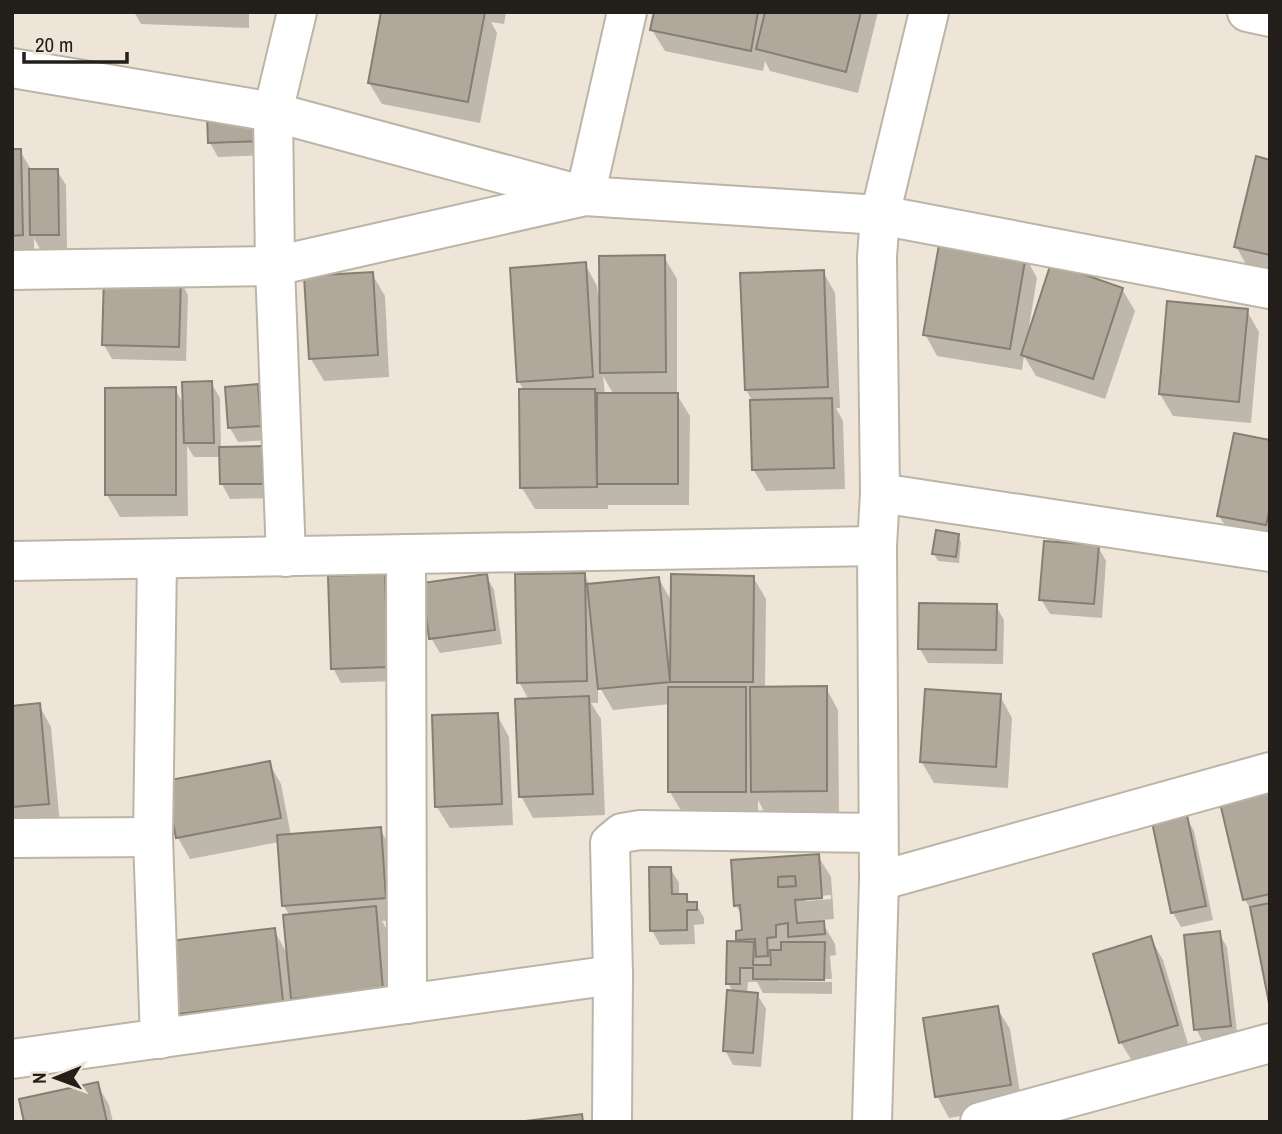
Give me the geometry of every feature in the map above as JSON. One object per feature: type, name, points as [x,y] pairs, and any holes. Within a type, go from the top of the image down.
[{"type":"street","points":[[286,556],[275,266],[273,112],[298,12]]},
{"type":"street","points":[[585,196],[627,12]]},
{"type":"street","points":[[872,1122],[879,881],[877,546],[880,493],[877,257],[880,215],[929,12]]},
{"type":"street","points":[[1247,12],[1270,17]]},
{"type":"street","points":[[12,68],[273,112],[585,196],[880,215],[1270,289]]},
{"type":"street","points":[[12,271],[275,266],[585,196]]},
{"type":"street","points":[[880,493],[1270,552]]},
{"type":"street","points":[[12,561],[877,546]]},
{"type":"street","points":[[406,554],[407,1004]]},
{"type":"street","points":[[157,559],[153,837],[160,1039]]},
{"type":"street","points":[[879,881],[1270,772]]},
{"type":"street","points":[[612,1122],[610,843],[621,833],[640,830],[878,833]]},
{"type":"street","points":[[12,838],[153,837]]},
{"type":"street","points":[[12,1059],[613,975]]},
{"type":"street","points":[[980,1122],[1270,1043]]},
{"type":"building","points":[[381,12],[485,12],[468,102],[368,83]]},
{"type":"building","points":[[654,12],[758,12],[751,51],[650,30]]},
{"type":"building","points":[[765,12],[861,12],[846,72],[756,49]]},
{"type":"building","points":[[259,112],[260,141],[208,143],[207,114]]},
{"type":"building","points":[[12,149],[21,149],[23,235],[12,236]]},
{"type":"building","points":[[1256,156],[1270,160],[1270,255],[1234,247]]},
{"type":"building","points":[[29,169],[58,169],[59,235],[30,235]]},
{"type":"building","points":[[940,239],[1026,255],[1010,349],[923,335]]},
{"type":"building","points":[[665,255],[666,372],[600,373],[599,256]]},
{"type":"building","points":[[586,262],[593,377],[517,382],[510,268]]},
{"type":"building","points":[[1051,263],[1123,288],[1093,379],[1021,355]]},
{"type":"building","points":[[824,270],[828,387],[745,390],[740,273]]},
{"type":"building","points":[[373,272],[378,355],[309,359],[304,276]]},
{"type":"building","points":[[104,276],[181,278],[179,347],[102,345]]},
{"type":"building","points":[[1167,301],[1248,309],[1239,402],[1159,394]]},
{"type":"building","points":[[212,381],[214,443],[184,443],[182,382]]},
{"type":"building","points":[[258,384],[261,426],[228,428],[225,387]]},
{"type":"building","points":[[176,387],[176,495],[105,495],[105,388]]},
{"type":"building","points":[[519,389],[595,389],[597,487],[520,488]]},
{"type":"building","points":[[597,393],[678,393],[678,484],[597,484]]},
{"type":"building","points":[[832,398],[834,468],[752,470],[750,400]]},
{"type":"building","points":[[1234,433],[1270,440],[1270,508],[1266,525],[1217,516]]},
{"type":"building","points":[[262,446],[263,484],[220,484],[219,447]]},
{"type":"building","points":[[936,530],[959,534],[956,557],[932,554]]},
{"type":"building","points":[[1044,541],[1099,545],[1094,604],[1039,600]]},
{"type":"building","points":[[585,573],[587,681],[517,683],[515,574]]},
{"type":"building","points":[[385,574],[388,667],[331,669],[328,576]]},
{"type":"building","points":[[487,574],[495,630],[429,639],[422,583]]},
{"type":"building","points":[[671,574],[754,576],[753,682],[670,682]]},
{"type":"building","points":[[659,577],[670,682],[598,689],[587,584]]},
{"type":"building","points":[[919,603],[997,604],[996,650],[918,649]]},
{"type":"building","points":[[827,686],[827,791],[751,792],[750,687]]},
{"type":"building","points":[[668,687],[746,687],[746,792],[668,792]]},
{"type":"building","points":[[925,689],[1001,694],[996,767],[920,762]]},
{"type":"building","points":[[589,696],[593,794],[519,797],[515,699]]},
{"type":"building","points":[[40,703],[49,804],[12,807],[12,706]]},
{"type":"building","points":[[498,713],[502,804],[435,807],[432,715]]},
{"type":"building","points":[[270,761],[281,818],[176,838],[165,781]]},
{"type":"building","points":[[1270,791],[1270,894],[1243,900],[1220,803]]},
{"type":"building","points":[[1187,815],[1206,906],[1171,913],[1152,822]]},
{"type":"building","points":[[381,827],[386,898],[282,906],[277,835]]},
{"type":"building","points":[[819,854],[822,898],[795,900],[797,923],[824,921],[825,934],[788,937],[788,923],[776,925],[776,937],[767,938],[768,956],[756,957],[755,939],[736,940],[736,931],[742,930],[740,905],[734,906],[731,860]],"holes":[[[795,876],[796,886],[778,887],[778,877]]]},
{"type":"building","points":[[649,867],[671,867],[672,894],[687,894],[687,902],[697,902],[697,910],[687,910],[687,930],[650,931]]},
{"type":"building","points":[[795,876],[796,886],[778,887],[778,877]]},
{"type":"building","points":[[1270,903],[1270,1008],[1250,907]]},
{"type":"building","points":[[376,906],[383,990],[291,999],[283,915]]},
{"type":"building","points":[[275,928],[283,1001],[178,1014],[169,941]]},
{"type":"building","points":[[1220,931],[1231,1026],[1194,1030],[1184,935]]},
{"type":"building","points":[[1151,936],[1178,1025],[1119,1043],[1093,954]]},
{"type":"building","points":[[727,941],[754,942],[753,965],[771,965],[770,950],[781,950],[781,942],[825,942],[824,980],[753,979],[753,968],[740,968],[740,984],[726,984]]},
{"type":"building","points":[[727,990],[758,993],[753,1053],[723,1051]]},
{"type":"building","points":[[998,1006],[1011,1085],[935,1097],[923,1018]]},
{"type":"building","points":[[98,1082],[107,1122],[24,1122],[19,1099]]},
{"type":"building","points":[[582,1114],[583,1122],[517,1122]]}]
